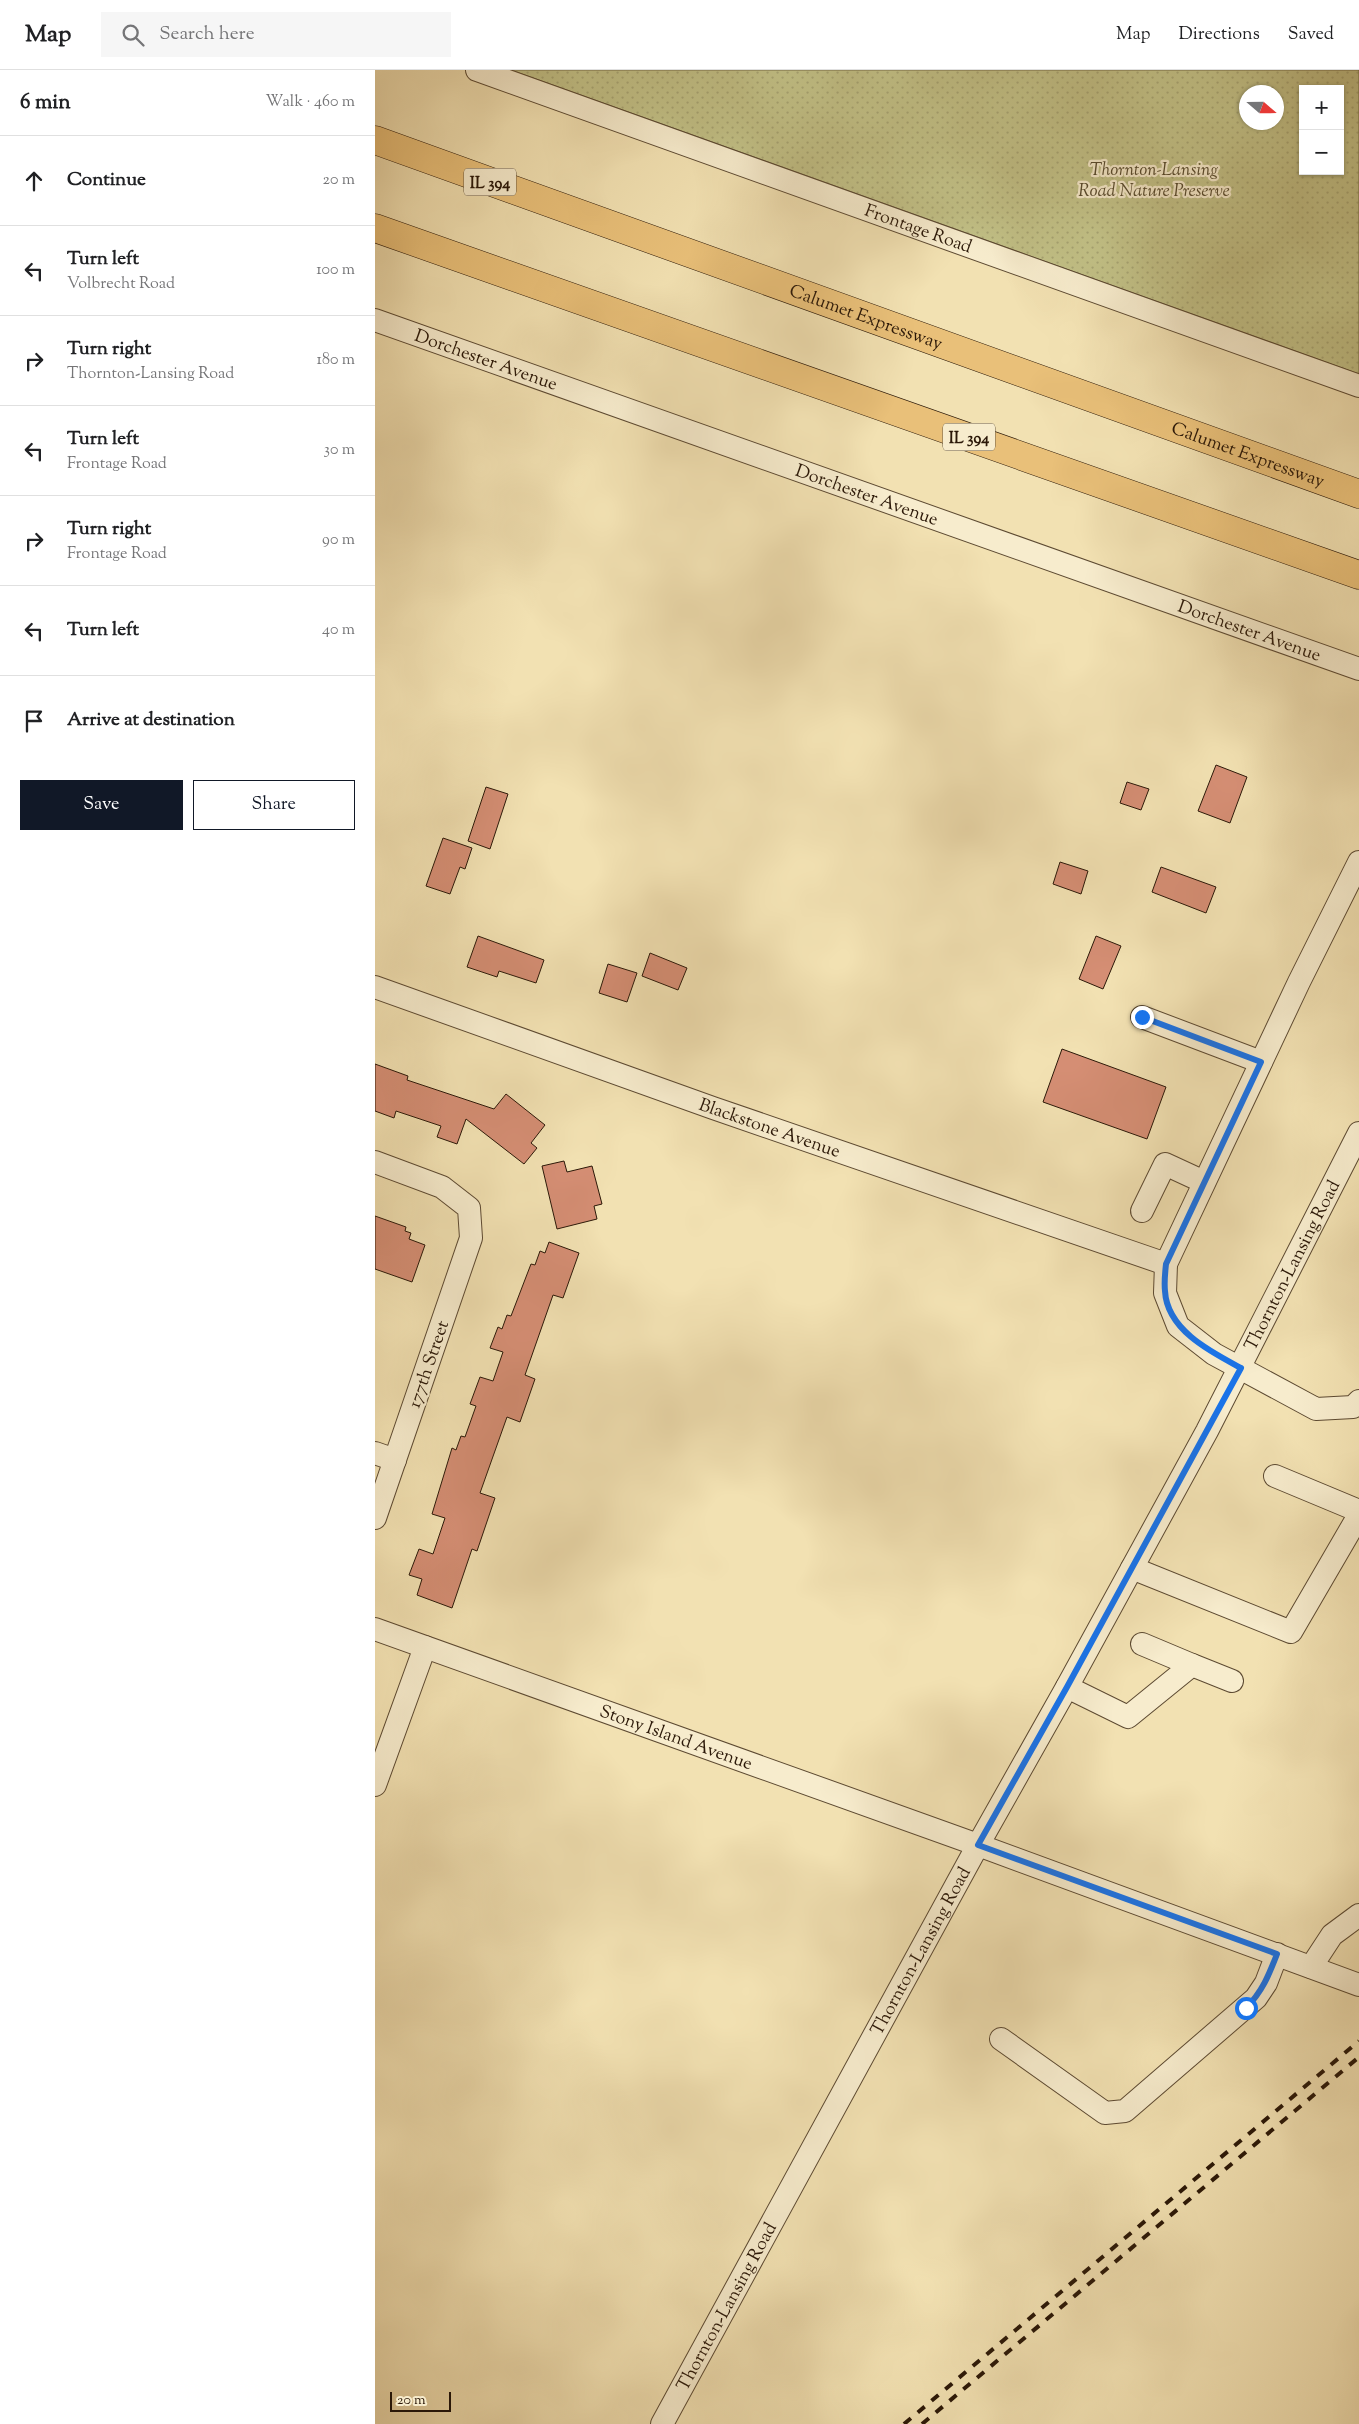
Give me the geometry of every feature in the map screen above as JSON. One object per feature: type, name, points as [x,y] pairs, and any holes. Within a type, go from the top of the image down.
[{"type":"highway","name":"Calumet Expressway","points":[[375,140],[1359,494]]},
{"type":"highway","name":"IL 394","points":[[375,228],[1359,575]]},
{"type":"street","name":"Frontage Road","points":[[477,70],[1359,386]]},
{"type":"street","name":"Dorchester Avenue","points":[[375,320],[1359,669]]},
{"type":"street","points":[[1359,862],[1299,982],[1166,1264],[1165,1293],[1178,1326],[1213,1354],[1316,1408],[1353,1407],[1359,1401]]},
{"type":"street","name":"Blackstone Avenue","points":[[375,987],[713,1108],[1166,1264]]},
{"type":"street","points":[[1142,1017],[1261,1062]]},
{"type":"street","name":"Thornton-Lansing Road","points":[[662,2424],[1241,1368],[1359,1133]]},
{"type":"street","name":"177th Street","points":[[375,1162],[443,1187],[469,1208],[471,1238],[385,1457],[375,1518]]},
{"type":"street","points":[[1142,1211],[1165,1164],[1205,1182]]},
{"type":"street","points":[[1275,1476],[1359,1511]]},
{"type":"street","points":[[1132,1568],[1291,1632],[1359,1515]]},
{"type":"street","name":"Stony Island Avenue","points":[[375,1629],[978,1845],[1359,1985]]},
{"type":"street","points":[[1142,1644],[1232,1681]]},
{"type":"street","points":[[375,1785],[425,1647]]},
{"type":"street","points":[[1067,1687],[1128,1717],[1192,1665]]},
{"type":"street","points":[[1311,1967],[1332,1934],[1359,1914]]},
{"type":"street","points":[[1001,2039],[1105,2112],[1125,2111],[1257,1998],[1266,1983],[1277,1954]]},
{"type":"green space","name":"Thornton-Lansing Road Nature Preserve","points":[[511,70],[1359,70],[1359,374]]},
{"type":"building","points":[[1216,765],[1247,777],[1230,823],[1198,811]]},
{"type":"building","points":[[1127,782],[1149,789],[1141,810],[1120,803]]},
{"type":"building","points":[[486,787],[508,794],[490,849],[468,841]]},
{"type":"building","points":[[443,838],[472,848],[465,869],[460,867],[450,894],[426,886]]},
{"type":"building","points":[[1060,862],[1088,871],[1081,894],[1053,884]]},
{"type":"building","points":[[1161,867],[1216,887],[1206,913],[1152,892]]},
{"type":"building","points":[[478,936],[544,960],[536,983],[499,971],[497,977],[467,967]]},
{"type":"building","points":[[1096,936],[1121,946],[1103,989],[1079,979]]},
{"type":"building","points":[[650,953],[687,968],[678,990],[642,976]]},
{"type":"building","points":[[608,964],[637,973],[627,1002],[599,993]]},
{"type":"building","points":[[1062,1049],[1166,1087],[1147,1139],[1043,1102]]},
{"type":"building","points":[[375,1064],[408,1076],[407,1080],[494,1109],[506,1094],[545,1125],[531,1143],[537,1148],[524,1164],[466,1119],[457,1144],[437,1137],[441,1126],[396,1111],[394,1118],[375,1111]]},
{"type":"building","points":[[564,1161],[567,1172],[592,1166],[602,1204],[594,1206],[597,1219],[557,1229],[542,1166]]},
{"type":"building","points":[[375,1216],[406,1227],[405,1231],[411,1233],[409,1239],[425,1245],[412,1282],[375,1269]]},
{"type":"building","points":[[549,1242],[579,1253],[563,1298],[553,1295],[525,1375],[535,1379],[520,1422],[507,1417],[480,1493],[495,1498],[477,1551],[472,1549],[452,1608],[417,1595],[422,1579],[409,1575],[419,1549],[433,1554],[445,1518],[432,1514],[452,1448],[456,1450],[461,1436],[465,1437],[476,1406],[470,1404],[480,1377],[493,1381],[503,1352],[490,1348],[498,1327],[502,1329],[507,1315],[511,1316],[531,1264],[535,1265],[540,1251],[545,1253]]},
{"type":"railway","points":[[904,2424],[1359,2041]]},
{"type":"railway","points":[[922,2424],[1359,2057]]},
{"type":"route","points":[[1142,1017],[1261,1062],[1166,1264],[1165,1293],[1178,1326],[1213,1354],[1241,1368],[1067,1687],[978,1845],[1277,1954],[1266,1983],[1257,1998],[1246,2008]]}]
